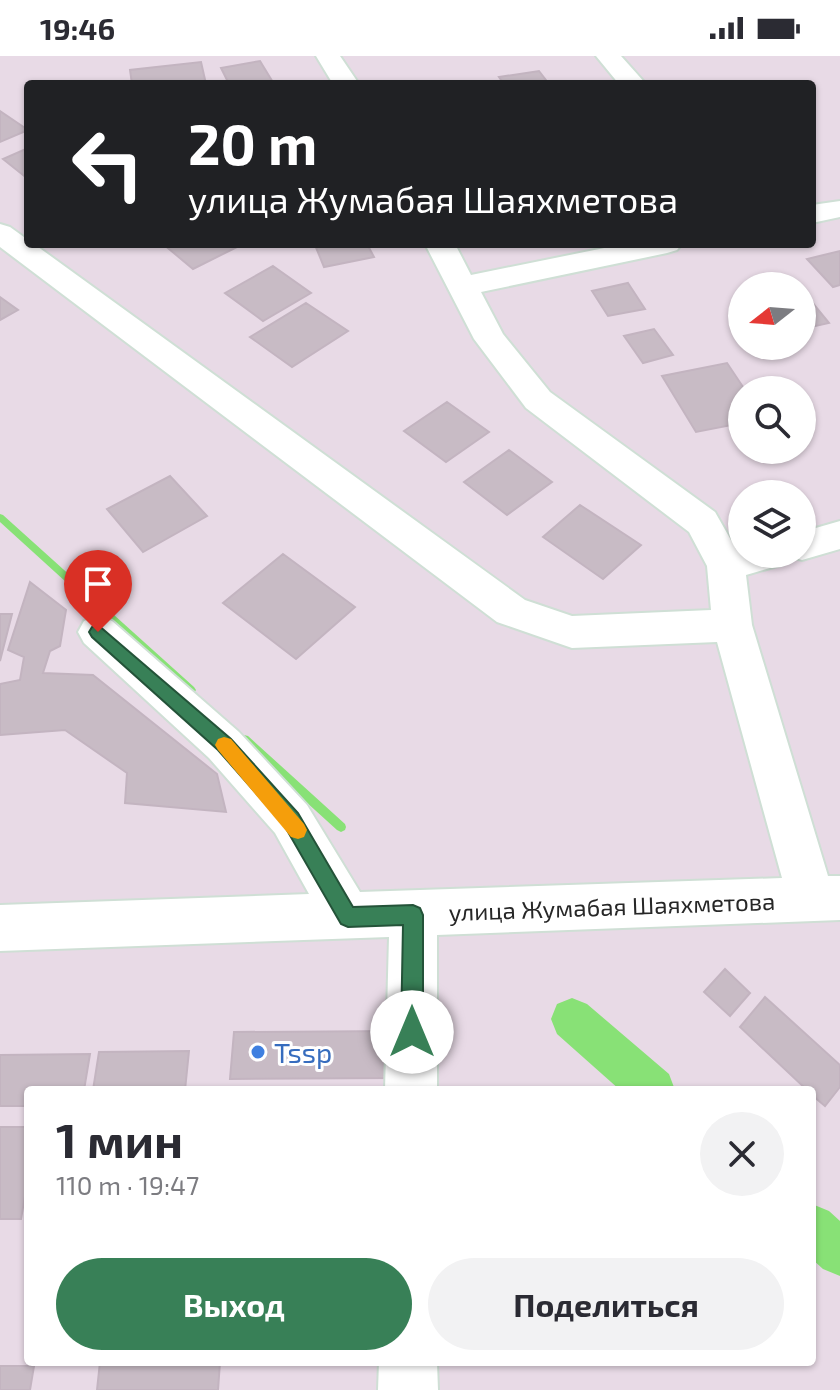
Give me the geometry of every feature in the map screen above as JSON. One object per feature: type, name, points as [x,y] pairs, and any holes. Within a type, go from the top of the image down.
[{"type":"street","points":[[328,56],[341,80]]},
{"type":"street","points":[[608,56],[629,80]]},
{"type":"street","points":[[816,213],[840,209]]},
{"type":"street","points":[[0,233],[511,611],[572,632],[732,625]]},
{"type":"street","points":[[442,248],[490,339],[538,400],[702,522],[726,566],[732,625],[826,898]]},
{"type":"street","points":[[464,286],[648,248]]},
{"type":"street","points":[[816,542],[840,535]]},
{"type":"street","points":[[98,632],[224,745],[291,819],[348,917]]},
{"type":"street","name":"улица Жумабая Шаяхметова","points":[[0,928],[826,898]]},
{"type":"street","points":[[411,1086],[413,915]]},
{"type":"street","points":[[408,1366],[408,1390]]},
{"type":"building","points":[[260,61],[272,80],[227,80],[221,68]]},
{"type":"building","points":[[201,62],[205,80],[131,80],[130,70]]},
{"type":"building","points":[[539,71],[546,80],[501,80],[499,77]]},
{"type":"building","points":[[0,111],[24,127],[24,132],[0,142]]},
{"type":"building","points":[[24,150],[24,176],[3,159]]},
{"type":"building","points":[[168,248],[235,248],[193,269]]},
{"type":"building","points":[[316,248],[369,248],[374,257],[324,267]]},
{"type":"building","points":[[840,251],[840,285],[833,287],[807,259]]},
{"type":"building","points":[[273,266],[311,293],[263,321],[225,293]]},
{"type":"building","points":[[628,283],[645,309],[608,316],[592,291]]},
{"type":"building","points":[[0,297],[18,310],[0,320]]},
{"type":"building","points":[[306,303],[348,331],[292,367],[250,337]]},
{"type":"building","points":[[816,307],[829,323],[816,326]]},
{"type":"building","points":[[654,329],[673,355],[643,363],[624,336]]},
{"type":"building","points":[[727,363],[736,376],[728,376],[728,426],[696,432],[662,376]]},
{"type":"building","points":[[447,402],[489,432],[446,462],[404,431]]},
{"type":"building","points":[[509,450],[552,482],[507,515],[464,482]]},
{"type":"building","points":[[170,476],[207,516],[143,552],[107,509]]},
{"type":"building","points":[[580,505],[641,545],[603,579],[543,537]]},
{"type":"building","points":[[283,554],[355,607],[296,659],[223,603]]},
{"type":"building","points":[[30,582],[66,610],[60,646],[50,651],[43,673],[93,675],[217,774],[226,812],[125,803],[127,773],[65,730],[0,735],[0,684],[20,680],[24,657],[8,650]]},
{"type":"building","points":[[0,614],[12,614],[0,661]]},
{"type":"building","points":[[725,969],[750,993],[730,1016],[704,992]]},
{"type":"building","points":[[765,997],[840,1065],[840,1087],[825,1106],[816,1098],[816,1086],[803,1086],[740,1027]]},
{"type":"building","points":[[395,1031],[395,1078],[230,1079],[234,1032]]},
{"type":"building","points":[[189,1051],[185,1086],[94,1086],[99,1052]]},
{"type":"building","points":[[90,1054],[85,1086],[24,1086],[24,1106],[0,1106],[0,1055]]},
{"type":"building","points":[[0,1127],[24,1127],[24,1202],[21,1219],[0,1219]]},
{"type":"building","points":[[0,1366],[34,1366],[30,1390],[0,1390]]},
{"type":"building","points":[[100,1366],[220,1366],[218,1390],[97,1390]]},
{"type":"waterway","points":[[0,517],[191,690]]},
{"type":"waterway","points":[[244,739],[341,827]]},
{"type":"waterway","points":[[572,1019],[648,1086]]},
{"type":"waterway","points":[[816,1231],[840,1252]]},
{"type":"slow traffic","points":[[224,745],[298,830]]},
{"type":"place","name":"Tssp","points":[[258,1052]]},
{"type":"route","points":[[98,632],[224,745],[291,819],[348,917],[413,915],[412,1032]]}]
